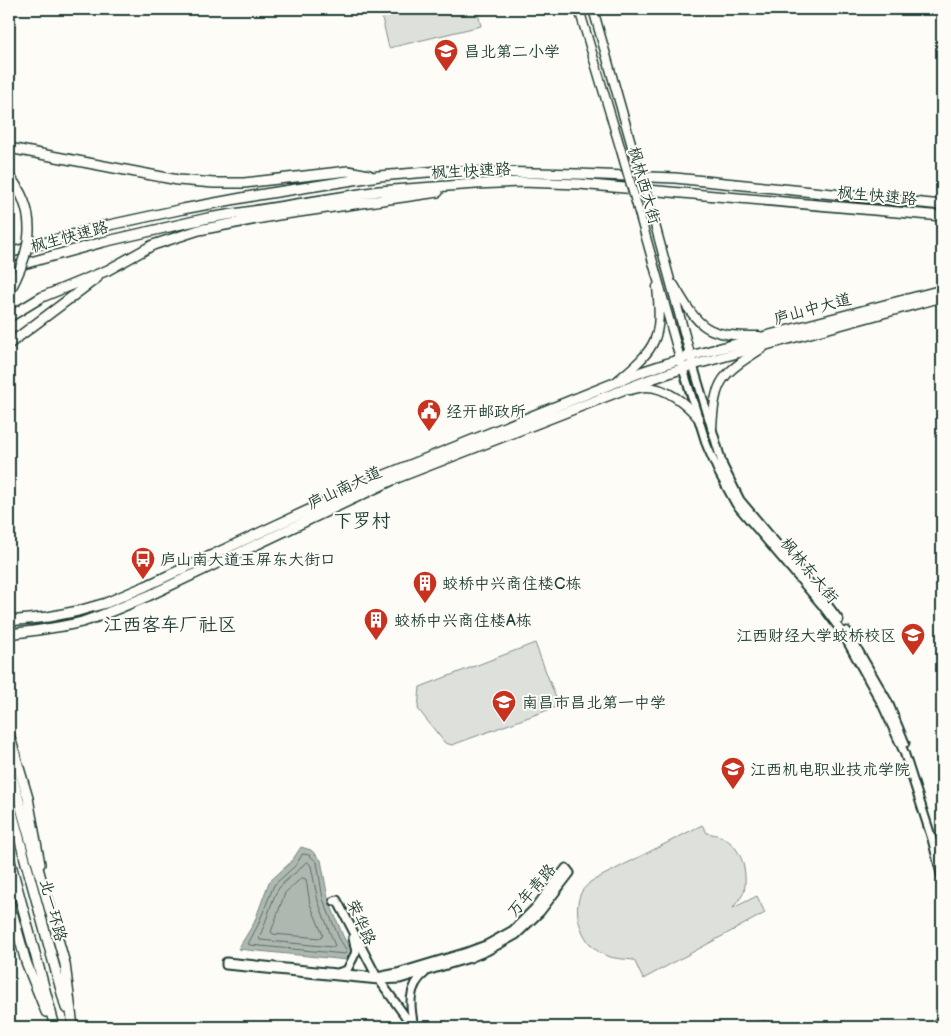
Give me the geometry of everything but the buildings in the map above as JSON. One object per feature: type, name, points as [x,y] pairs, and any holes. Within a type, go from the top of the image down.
[{"type":"main road","name":"枫林西大街","points":[[579,9],[682,364]]},
{"type":"main road","name":"枫林西大街","points":[[592,9],[651,210],[693,366]]},
{"type":"main road","points":[[9,148],[178,180],[214,183],[244,183],[348,171],[379,176]]},
{"type":"main road","name":"枫生快速路","points":[[9,253],[100,227],[258,195],[379,176],[440,171],[569,173],[665,178],[942,205]]},
{"type":"main road","points":[[9,176],[19,188],[26,207],[29,231],[26,256],[9,292]]},
{"type":"main road","name":"枫生快速路","points":[[9,268],[103,242],[208,218],[379,192],[476,184],[521,182],[579,184],[942,216]]},
{"type":"main road","points":[[9,317],[42,297],[108,270],[153,245],[199,230],[476,184]]},
{"type":"main road","points":[[616,388],[646,356],[654,345],[658,331],[659,311],[652,258]]},
{"type":"main road","points":[[9,344],[108,270]]},
{"type":"main road","points":[[668,275],[687,307],[706,328],[735,336],[767,340]]},
{"type":"main road","name":"庐山中大道","points":[[693,366],[767,340],[942,290]]},
{"type":"main road","name":"庐山中大道","points":[[690,356],[767,340],[942,297]]},
{"type":"main road","points":[[9,352],[32,328]]},
{"type":"main road","points":[[712,428],[713,407],[720,381],[729,371],[767,340]]},
{"type":"main road","name":"庐山南大道","points":[[682,364],[690,356]]},
{"type":"main road","name":"庐山南大道","points":[[9,634],[53,628],[109,613],[397,478],[616,388],[644,371],[682,364],[693,366]]},
{"type":"main road","points":[[616,388],[647,387],[667,393],[682,402],[699,419]]},
{"type":"main road","name":"庐山南大道","points":[[9,622],[78,611],[106,603],[375,479],[616,388]]},
{"type":"main road","points":[[9,734],[28,798],[51,918]]},
{"type":"main road","points":[[9,765],[65,964],[72,1027]]},
{"type":"main road","name":"北一环路","points":[[9,802],[72,1027]]},
{"type":"main road","points":[[9,857],[53,1027]]},
{"type":"main road","points":[[9,903],[26,962],[53,1027]]},
{"type":"street","name":"枫林东大街","points":[[682,364],[707,446],[736,504],[821,604],[842,632],[882,704],[904,752],[942,878]]},
{"type":"street","name":"枫林东大街","points":[[693,366],[723,466],[740,500],[824,600],[865,660],[888,702],[908,751],[942,863]]},
{"type":"street","name":"万年青路","points":[[376,978],[226,962],[226,965],[376,978],[400,979],[487,951],[516,935],[540,912],[570,873],[566,868],[535,908],[513,930],[486,946],[376,978]]},
{"type":"street","name":"荣华路","points":[[408,1027],[376,978],[334,901],[337,900],[376,978],[413,1027]]},
{"type":"street","points":[[336,973],[347,970],[352,963],[356,952],[353,938]]},
{"type":"street","points":[[413,1027],[410,1006],[411,995],[419,978],[430,970]]},
{"type":"street","points":[[746,1027],[777,1027]]},
{"type":"shaded area","points":[[380,9],[477,9],[481,26],[389,48]]},
{"type":"shaded area","points":[[535,643],[559,706],[452,745],[445,743],[418,709],[420,687]]},
{"type":"shaded area","points":[[702,825],[707,833],[720,836],[729,841],[742,860],[745,876],[744,892],[733,908],[757,896],[765,913],[643,979],[634,960],[607,956],[599,952],[585,937],[578,919],[577,909],[582,891],[590,882]]},
{"type":"water","points":[[301,847],[311,850],[321,860],[328,898],[343,936],[358,961],[238,949],[254,923],[269,882],[291,862]]},
{"type":"place","name":"昌北第二小学","points":[[446,72]]},
{"type":"place","name":"经开邮政所","points":[[429,432]]},
{"type":"place","name":"庐山南大道玉屏东大街口","points":[[143,580]]},
{"type":"place","name":"蛟桥中兴商住楼C栋","points":[[425,604]]},
{"type":"place","name":"蛟桥中兴商住楼A栋","points":[[376,641]]},
{"type":"place","name":"江西财经大学蛟桥校区","points":[[913,656]]},
{"type":"place","name":"南昌市昌北第一中学","points":[[504,723]]},
{"type":"place","name":"江西机电职业技术学院","points":[[733,790]]},
{"type":"district","name":"下罗村","points":[[362,520]]},
{"type":"district","name":"江西客车厂社区","points":[[170,624]]}]
